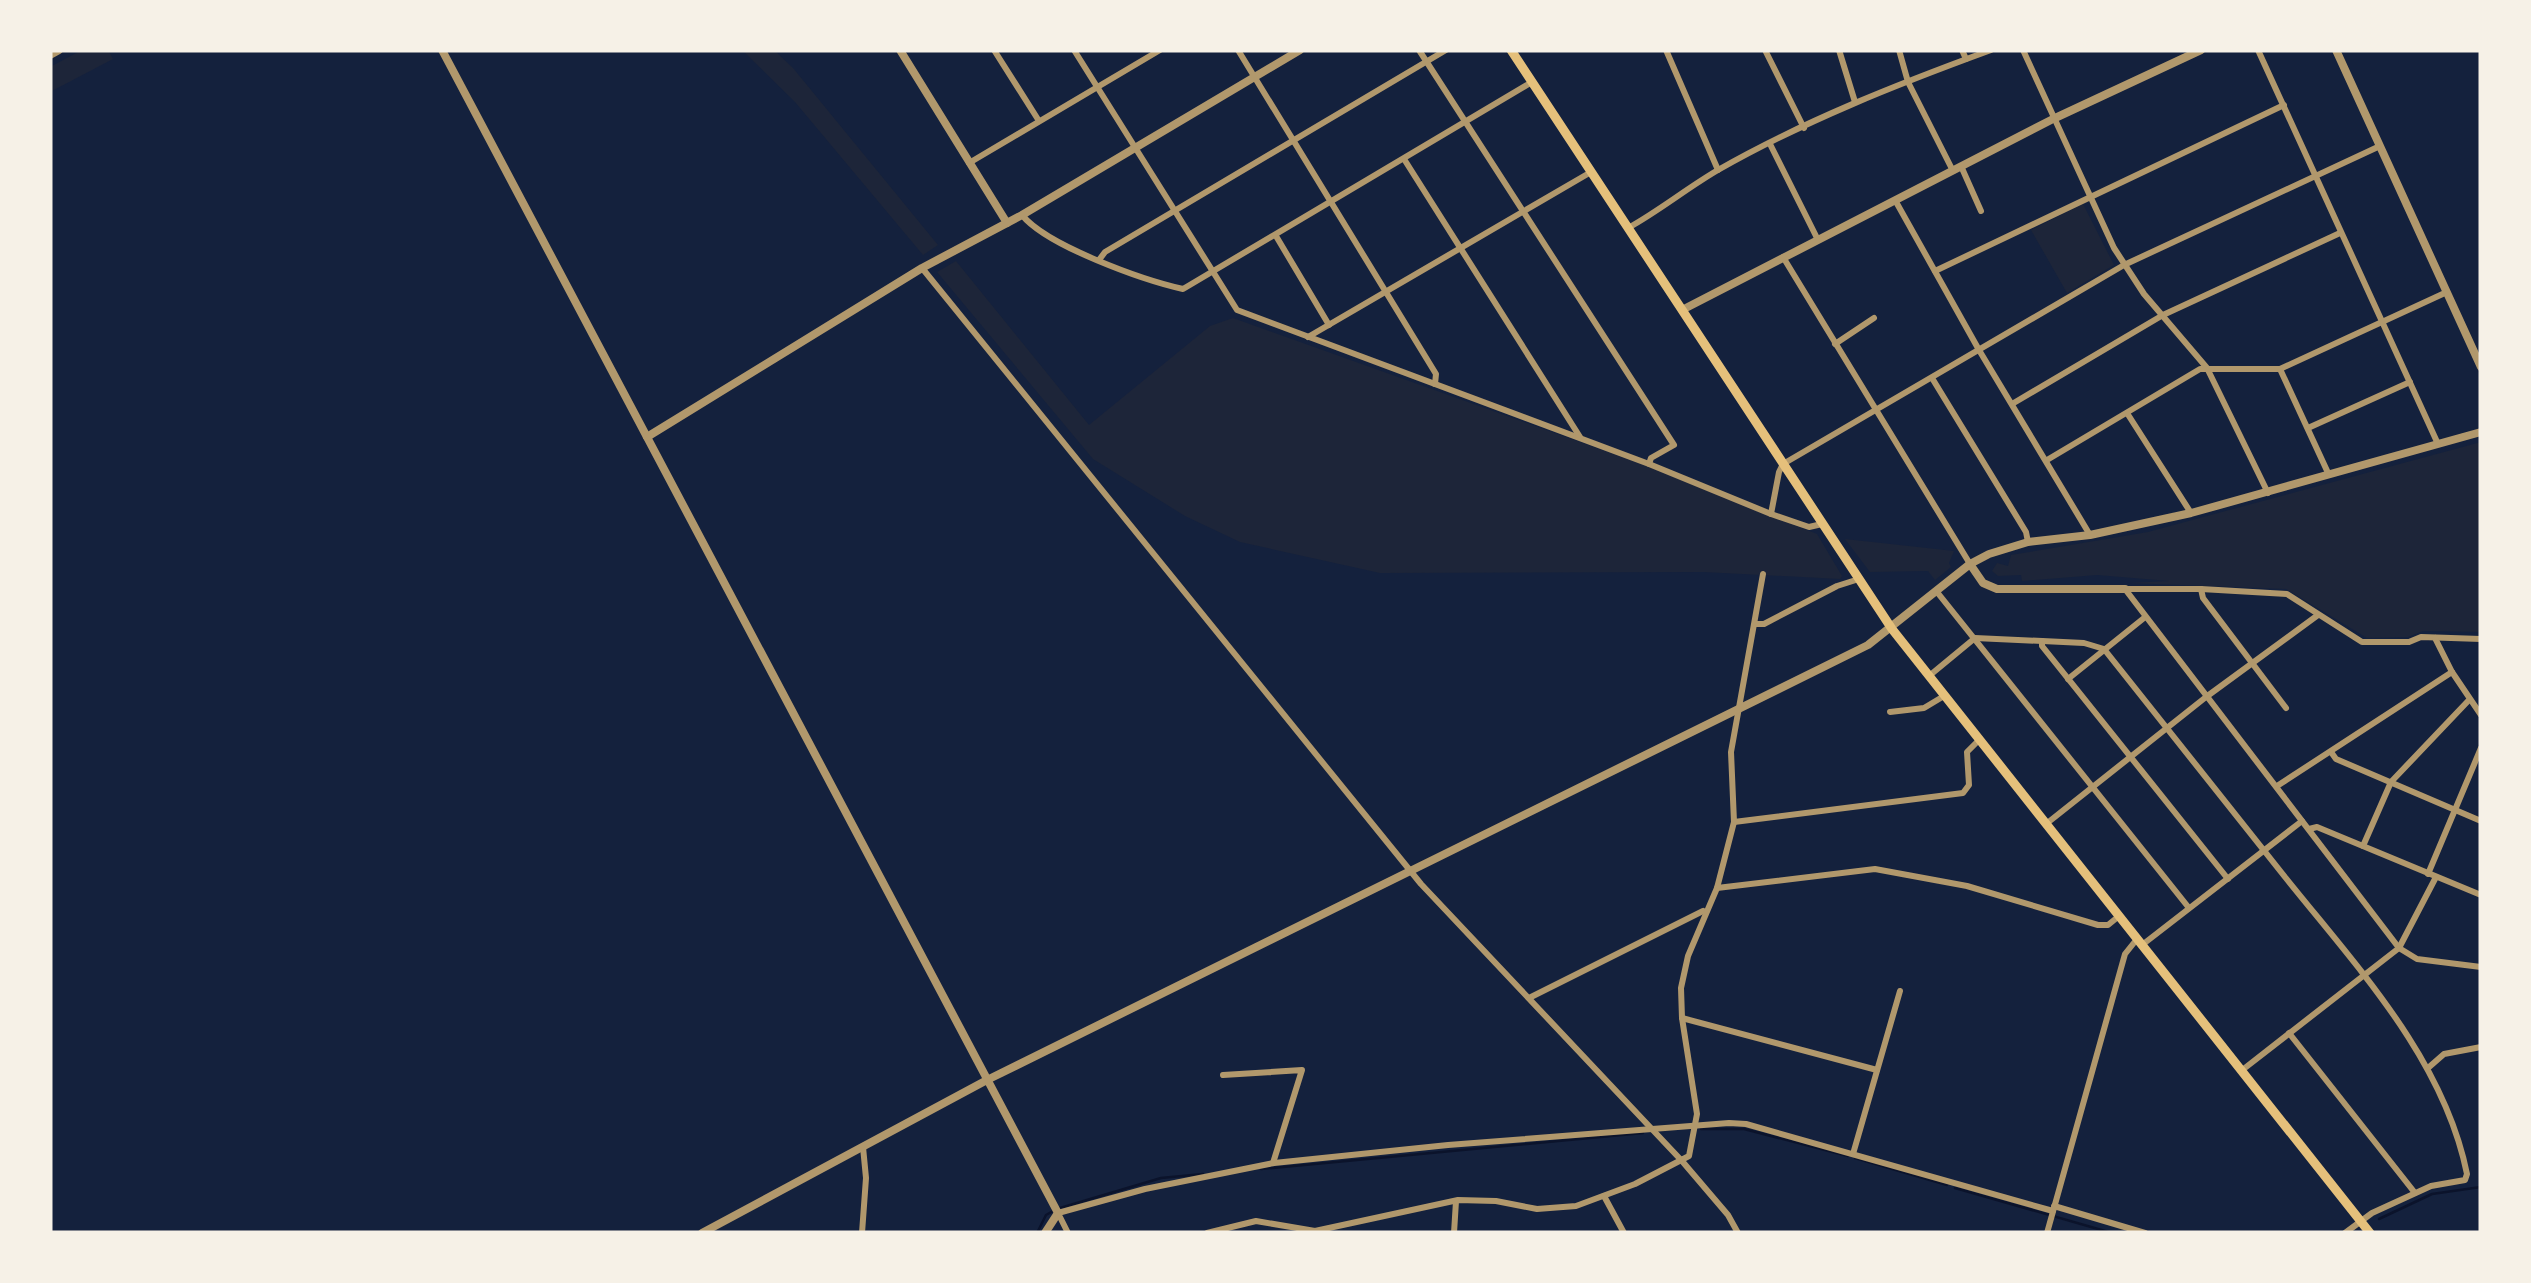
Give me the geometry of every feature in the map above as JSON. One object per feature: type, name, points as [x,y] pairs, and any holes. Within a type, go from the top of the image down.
[{"type":"main road","points":[[1511,50],[1892,629],[2370,1233]]},
{"type":"street","points":[[50,55],[59,50]]},
{"type":"street","points":[[442,50],[1068,1233]]},
{"type":"street","points":[[900,50],[1006,223]]},
{"type":"street","points":[[994,50],[1039,121]]},
{"type":"street","points":[[1074,50],[1236,310],[1581,438],[1771,514],[1809,526],[1822,524]]},
{"type":"street","points":[[1238,50],[1436,374],[1435,384]]},
{"type":"street","points":[[648,436],[922,268],[1022,215],[1300,50]]},
{"type":"street","points":[[1420,50],[1674,445],[1649,464]]},
{"type":"street","points":[[1098,260],[1446,50]]},
{"type":"street","points":[[1666,50],[1718,170]]},
{"type":"street","points":[[1765,50],[1804,128]]},
{"type":"street","points":[[1839,50],[1855,102]]},
{"type":"street","points":[[1898,50],[1908,82],[1981,211]]},
{"type":"street","points":[[1962,50],[1966,59]]},
{"type":"street","points":[[1628,228],[1718,170],[1855,102],[1991,50]]},
{"type":"street","points":[[2024,50],[2124,265],[2208,368],[2268,492]]},
{"type":"street","points":[[1682,310],[2053,119],[2184,54],[2201,50]]},
{"type":"street","points":[[2258,50],[2439,445]]},
{"type":"street","points":[[2336,50],[2481,367]]},
{"type":"street","points":[[968,163],[1157,51]]},
{"type":"street","points":[[1022,215],[1043,232],[1098,260],[1183,289],[1532,82]]},
{"type":"street","points":[[1935,271],[2284,105]]},
{"type":"street","points":[[1770,144],[1818,238]]},
{"type":"street","points":[[1771,514],[1783,464],[2124,265],[2380,146]]},
{"type":"street","points":[[1404,159],[1581,438]]},
{"type":"street","points":[[1308,337],[1591,172]]},
{"type":"street","points":[[1896,200],[1979,350],[2090,535]]},
{"type":"street","points":[[2012,404],[2163,315],[2340,233]]},
{"type":"street","points":[[1276,236],[1329,324]]},
{"type":"street","points":[[1782,256],[1983,583],[1997,589],[2201,589],[2287,594],[2362,642],[2409,642],[2421,637],[2481,639]]},
{"type":"street","points":[[922,268],[1411,872],[1682,1161],[1728,1215],[1738,1233]]},
{"type":"street","points":[[2047,460],[2200,369],[2280,369],[2447,292]]},
{"type":"street","points":[[1835,344],[1874,318]]},
{"type":"street","points":[[2280,369],[2329,476]]},
{"type":"street","points":[[1932,378],[2028,542]]},
{"type":"street","points":[[2308,428],[2410,382]]},
{"type":"street","points":[[2127,412],[2191,513]]},
{"type":"street","points":[[702,1233],[988,1080],[1868,646],[1970,564],[1990,554],[2028,542],[2090,535],[2191,513],[2481,432]]},
{"type":"street","points":[[1207,1233],[1256,1221],[1315,1232],[1456,1200],[1537,1209],[1576,1206],[1689,1156],[1697,1099],[1682,1018],[1681,988],[1688,956],[1717,888],[1734,822],[1731,752],[1763,574]]},
{"type":"street","points":[[1756,624],[1764,624],[1836,586],[1859,579]]},
{"type":"street","points":[[2201,589],[2203,598],[2286,708]]},
{"type":"street","points":[[2125,590],[2398,948],[2417,958],[2481,966]]},
{"type":"street","points":[[1938,592],[2189,908]]},
{"type":"street","points":[[2046,824],[2318,614]]},
{"type":"street","points":[[2068,678],[2144,618]]},
{"type":"street","points":[[1929,676],[1974,638],[2084,642],[2104,649],[2363,975],[2428,1068],[2454,1122],[2467,1174],[2465,1180],[2415,1193],[2345,1233]]},
{"type":"street","points":[[2435,638],[2481,715]]},
{"type":"street","points":[[2042,641],[2042,646],[2228,878]]},
{"type":"street","points":[[2277,786],[2452,672]]},
{"type":"street","points":[[1890,712],[1924,708],[1944,696]]},
{"type":"street","points":[[2363,846],[2391,782],[2470,700]]},
{"type":"street","points":[[1734,822],[1963,793],[1969,786],[1968,752],[1979,740]]},
{"type":"street","points":[[2241,1071],[2398,948],[2432,875],[2481,748]]},
{"type":"street","points":[[2331,752],[2336,759],[2481,821]]},
{"type":"street","points":[[2046,1233],[2125,954],[2302,821]]},
{"type":"street","points":[[2309,829],[2317,828],[2481,895]]},
{"type":"street","points":[[1717,888],[1875,870],[1967,886],[2098,925],[2108,925],[2119,916]]},
{"type":"street","points":[[1530,998],[1705,910]]},
{"type":"street","points":[[1853,1154],[1900,991]]},
{"type":"street","points":[[1682,1018],[1877,1070]]},
{"type":"street","points":[[2289,1033],[2415,1193]]},
{"type":"street","points":[[2428,1068],[2444,1054],[2481,1047]]},
{"type":"street","points":[[1223,1074],[1302,1070],[1273,1164]]},
{"type":"street","points":[[1045,1233],[1058,1213],[1145,1189],[1273,1164],[1696,1124],[1746,1124],[2145,1233]]},
{"type":"street","points":[[862,1233],[866,1178],[863,1147]]},
{"type":"street","points":[[1604,1196],[1624,1233]]},
{"type":"street","points":[[1454,1233],[1456,1200]]},
{"type":"shaded area","points":[[82,50],[108,50],[113,59],[50,92],[50,67]]},
{"type":"shaded area","points":[[742,50],[774,50],[793,68],[938,245],[923,255],[795,102]]},
{"type":"shaded area","points":[[2083,204],[2114,265],[2067,293],[2031,230]]},
{"type":"shaded area","points":[[956,261],[1089,425],[1210,326],[1233,318],[1636,462],[1817,534],[1842,576],[1840,579],[1704,572],[1380,573],[1240,542],[1185,516],[1093,459],[937,272]]},
{"type":"shaded area","points":[[2481,442],[2481,632],[2423,631],[2408,637],[2367,638],[2286,589],[2127,583],[2169,581],[2097,575],[2022,581],[2021,575],[1998,576],[1992,571],[1997,563],[2008,566],[2011,555],[2148,532]]},
{"type":"shaded area","points":[[1845,539],[1954,551],[1951,567],[1935,580],[1928,571],[1870,572]]},
{"type":"waterway","points":[[1701,1129],[1744,1129],[1848,1156]]},
{"type":"waterway","points":[[1261,1169],[1643,1133]]},
{"type":"waterway","points":[[1855,1158],[1947,1185]]},
{"type":"waterway","points":[[1060,1208],[1161,1178],[1203,1174]]},
{"type":"waterway","points":[[2379,1219],[2432,1194],[2481,1187]]},
{"type":"waterway","points":[[1955,1188],[2112,1233]]},
{"type":"waterway","points":[[1037,1233],[1046,1215],[1053,1211]]}]
